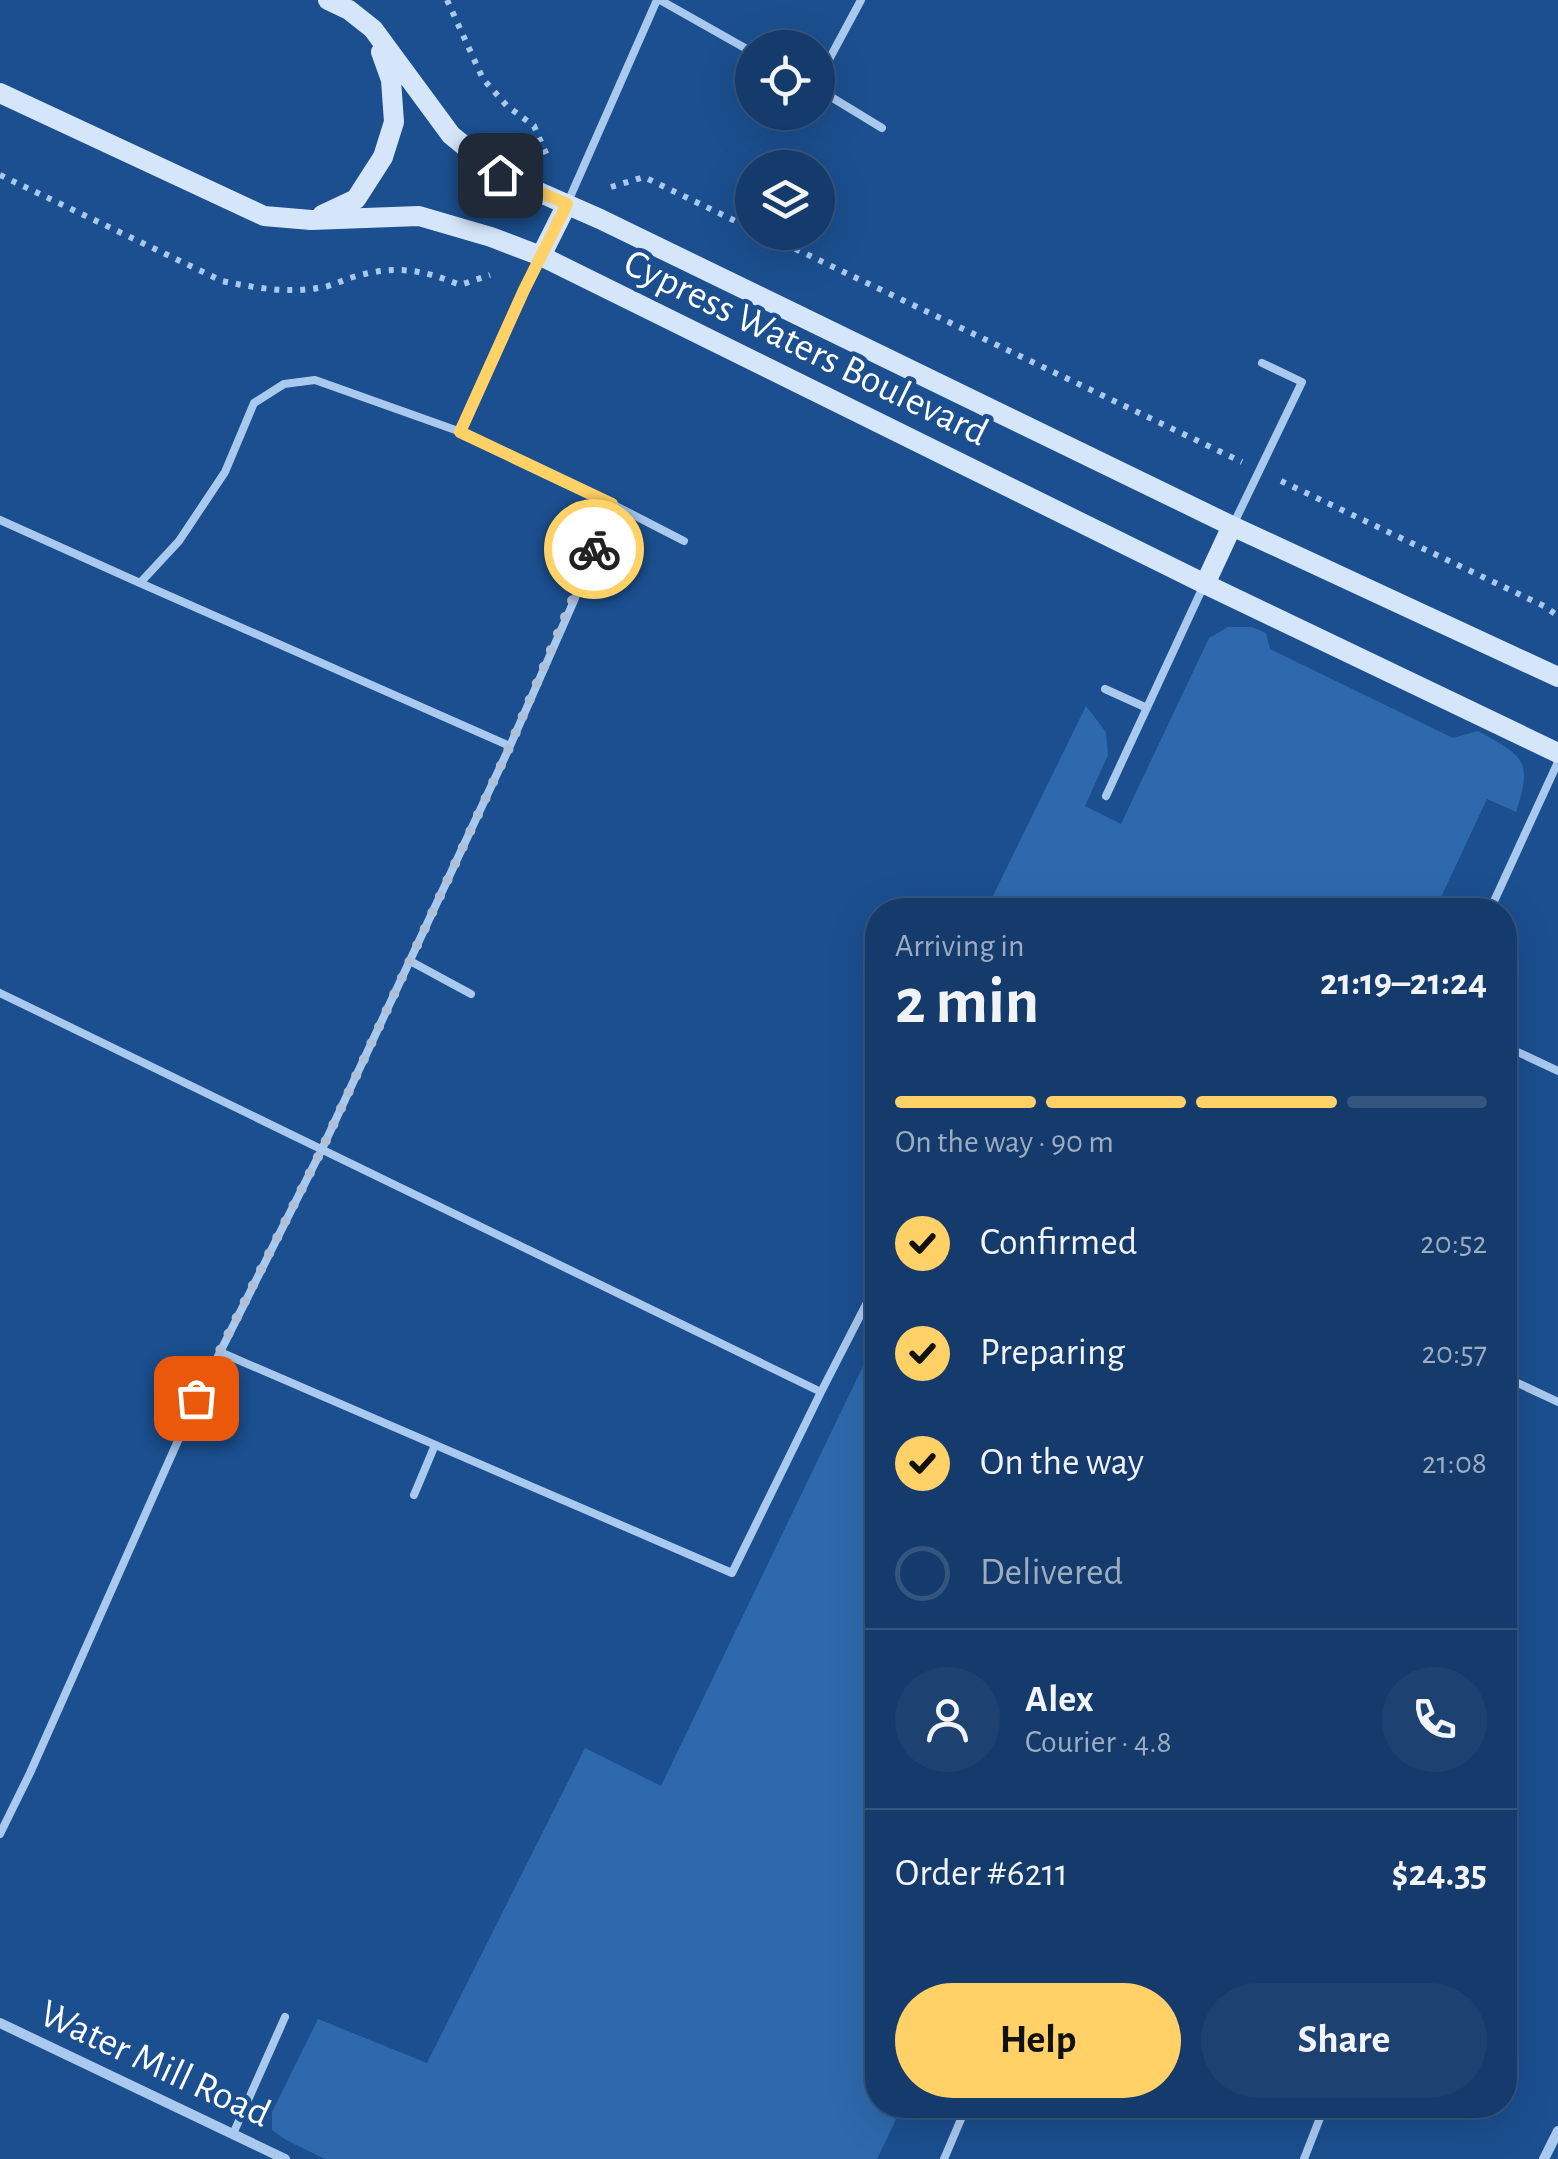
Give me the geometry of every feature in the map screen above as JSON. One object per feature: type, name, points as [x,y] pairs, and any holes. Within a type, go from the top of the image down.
[{"type":"street","name":"Cypress Waters Boulevard","points":[[328,0],[373,29],[451,135],[500,175],[1232,526],[1558,677]]},
{"type":"street","points":[[311,220],[356,198],[384,158],[394,122],[391,80],[373,29]]},
{"type":"street","name":"Cypress Waters Boulevard","points":[[0,93],[264,216],[311,220],[419,216],[541,256],[1558,754]]},
{"type":"street","points":[[541,256],[567,204]]},
{"type":"street","points":[[1205,584],[1232,526]]},
{"type":"street","name":"Water Mill Road","points":[[0,2024],[285,2159]]},
{"type":"street","points":[[1544,2159],[1558,2130]]},
{"type":"lane","points":[[567,204],[659,0],[735,42]]},
{"type":"lane","points":[[835,48],[861,0]]},
{"type":"lane","points":[[835,99],[882,128]]},
{"type":"lane","points":[[460,432],[541,256]]},
{"type":"lane","points":[[1232,526],[1302,382],[1262,362]]},
{"type":"lane","points":[[140,582],[180,540],[225,472],[254,403],[284,384],[314,380],[460,432],[684,541]]},
{"type":"lane","points":[[0,1834],[196,1398],[322,1149],[510,746],[612,504]]},
{"type":"lane","points":[[0,520],[510,746]]},
{"type":"lane","points":[[1106,796],[1205,584]]},
{"type":"lane","points":[[1105,689],[1147,708]]},
{"type":"lane","points":[[1496,898],[1558,762]]},
{"type":"lane","points":[[410,961],[472,994]]},
{"type":"lane","points":[[0,992],[822,1392]]},
{"type":"lane","points":[[1517,1052],[1558,1071]]},
{"type":"lane","points":[[220,1352],[732,1573],[865,1306]]},
{"type":"lane","points":[[1517,1383],[1558,1402]]},
{"type":"lane","points":[[414,1495],[435,1446]]},
{"type":"lane","points":[[233,2134],[285,2017]]},
{"type":"lane","points":[[944,2159],[962,2118]]},
{"type":"lane","points":[[1304,2159],[1320,2118]]},
{"type":"path","points":[[447,0],[483,79],[507,106],[534,126],[548,158]]},
{"type":"path","points":[[0,176],[222,281],[262,290],[325,287],[390,270],[408,269],[439,276],[460,286],[490,275]]},
{"type":"path","points":[[612,188],[644,177],[735,221]]},
{"type":"path","points":[[798,250],[1558,616]]},
{"type":"shaded area","points":[[1228,627],[1252,627],[1266,633],[1270,649],[1453,738],[1478,731],[1520,761],[1524,781],[1516,812],[1487,799],[1441,898],[992,898],[1086,706],[1106,732],[1108,755],[1085,806],[1121,824],[1209,638]]},
{"type":"shaded area","points":[[865,1362],[865,2118],[897,2118],[877,2159],[325,2159],[272,2130],[272,2112],[318,2019],[427,2063],[585,1748],[661,1786]]},
{"type":"way so far","points":[[196,1398],[322,1149],[510,746],[594,549]]},
{"type":"route","points":[[500,175],[567,204],[460,432],[612,504],[594,549]]}]
